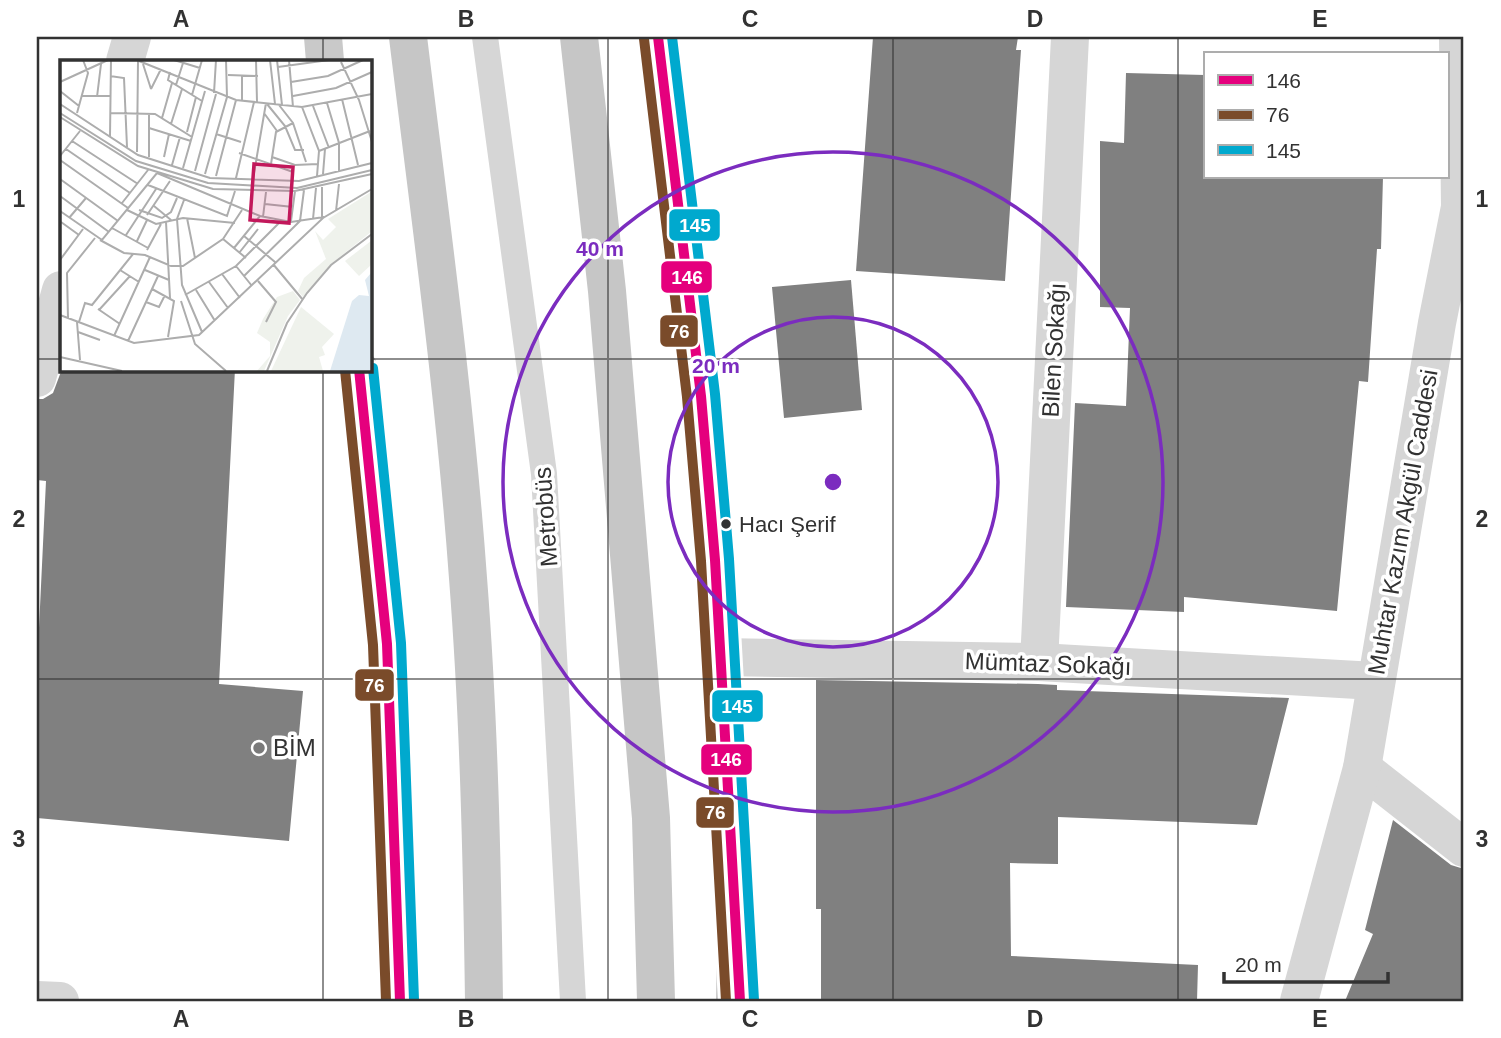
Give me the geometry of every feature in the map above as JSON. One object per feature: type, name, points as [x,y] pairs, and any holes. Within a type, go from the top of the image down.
[{"type":"highway","points":[[408,37],[453,411],[468,580],[478,779],[484,1001]]},
{"type":"highway","points":[[579,37],[607,291],[651,818],[656,1001]]},
{"type":"highway","points":[[735,1001],[736,943]]},
{"type":"main road","points":[[323,37],[325,60]]},
{"type":"main road","points":[[657,37],[701,396],[715,560],[740,1001]]},
{"type":"main road","points":[[359,371],[387,644],[400,1001]]},
{"type":"street","points":[[125,60],[132,37]]},
{"type":"street","name":"Bilen Sokağı","points":[[1039,662],[1070,37]]},
{"type":"street","name":"Muhtar Kazım Akgül Caddesi","points":[[1299,1001],[1362,768],[1375,681],[1462,210],[1458,37]]},
{"type":"street","points":[[37,378],[60,294]]},
{"type":"street","name":"Mümtaz Sokağı","points":[[720,657],[1039,662],[1375,681]]},
{"type":"street","points":[[1362,768],[1464,848]]},
{"type":"street","points":[[37,1000],[60,1001]]},
{"type":"lane","name":"Metrobüs","points":[[485,37],[544,474],[573,1001]]},
{"type":"building","points":[[873,37],[1018,37],[1016,50],[1021,50],[1005,281],[856,271]]},
{"type":"building","points":[[1126,73],[1204,75],[1204,178],[1383,178],[1381,249],[1377,249],[1368,382],[1359,381],[1337,611],[1184,597],[1184,612],[1066,607],[1075,403],[1126,406],[1130,308],[1100,307],[1100,141],[1124,143]]},
{"type":"building","points":[[851,280],[862,410],[784,418],[772,287]]},
{"type":"building","points":[[61,371],[235,371],[219,684],[303,691],[289,841],[37,818],[37,670],[46,481],[37,480],[37,399],[43,399],[53,393]]},
{"type":"building","points":[[816,680],[1038,684],[1057,685],[1057,690],[1289,698],[1257,825],[1058,817],[1058,864],[1010,863],[1011,956],[1198,965],[1197,1001],[821,1001],[821,909],[816,909]]},
{"type":"building","points":[[1393,820],[1451,865],[1464,869],[1464,1001],[1345,1001],[1373,934],[1365,930]]},
{"type":"transit line","name":"146","points":[[658,37],[701,396],[715,560],[740,1001]]},
{"type":"transit line","name":"145","points":[[672,37],[715,394],[729,559],[754,1000]]},
{"type":"transit line","name":"76","points":[[644,39],[687,397],[701,561],[726,1001]]},
{"type":"transit line","name":"145","points":[[373,368],[401,643],[414,1000]]},
{"type":"transit line","name":"76","points":[[345,371],[373,645],[386,1001]]},
{"type":"transit line","name":"146","points":[[359,371],[387,644],[400,1001]]},
{"type":"place","name":"Hacı Şerif","points":[[726,524]]},
{"type":"place","name":"BİM","points":[[259,748]]}]
